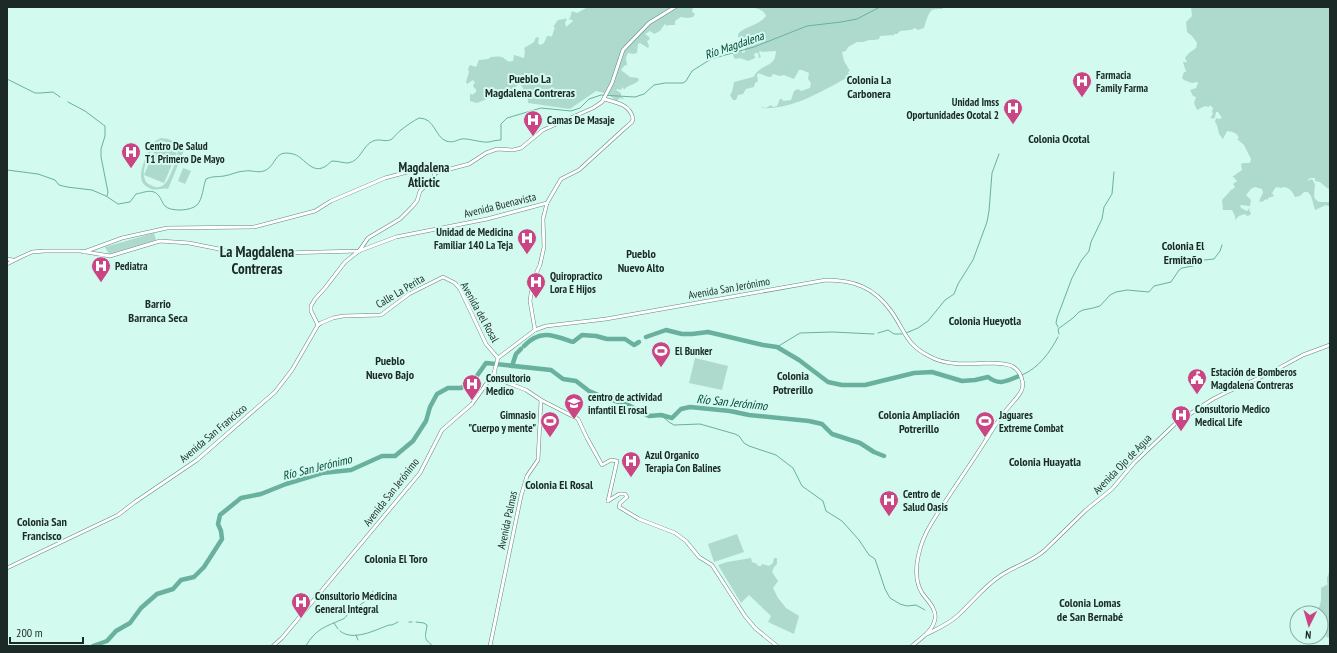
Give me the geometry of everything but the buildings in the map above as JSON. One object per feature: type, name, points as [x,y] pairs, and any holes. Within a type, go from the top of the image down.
[{"type":"street","points":[[84,252],[122,238],[167,228],[254,227],[315,211],[331,200],[392,175],[424,167],[428,167],[435,172],[468,164],[497,149],[513,150],[521,148],[543,130],[592,108],[605,97],[612,83],[623,50],[649,24],[674,7]]},
{"type":"street","name":"Avenida Buenavista","points":[[359,251],[402,236],[487,219],[547,203],[563,177],[578,170],[632,122],[633,115],[628,109],[605,97]]},
{"type":"street","points":[[318,325],[311,311],[311,306],[315,299],[345,262],[359,251],[368,238],[400,219],[412,207],[417,201],[420,191],[433,179],[435,172]]},
{"type":"street","points":[[535,330],[530,301],[533,280],[540,265],[544,247],[543,219],[547,203]]},
{"type":"street","points":[[7,264],[32,252],[80,251],[110,256],[160,241],[189,243],[244,254],[359,251]]},
{"type":"street","points":[[101,245],[98,251],[102,254]]},
{"type":"street","points":[[7,259],[15,260]]},
{"type":"street","name":"Calle La Perita","points":[[318,325],[329,319],[337,317],[381,315],[409,294],[444,277]]},
{"type":"street","name":"Avenida del Rosal","points":[[444,277],[455,283],[460,289],[486,344],[497,360]]},
{"type":"street","name":"Avenida San Jerónimo","points":[[273,646],[282,638],[420,473],[442,430],[472,404],[494,373],[497,360],[535,330],[546,326],[606,319],[826,280],[846,281],[860,285],[874,293],[891,311],[910,343],[930,357],[949,362],[1002,363],[1013,366],[1021,376],[1023,384],[1022,388],[995,423],[930,525],[920,547],[918,562],[919,586],[935,612],[933,623]]},
{"type":"street","name":"Avenida San Francisco","points":[[7,568],[118,514],[197,460],[267,400],[279,387],[292,370],[318,325]]},
{"type":"street","name":"Avenida Ojo de Agua","points":[[926,635],[956,617],[989,584],[1031,560],[1045,550],[1086,510],[1112,489],[1134,463],[1176,423],[1212,399],[1270,373],[1303,355],[1330,345]]},
{"type":"street","points":[[494,373],[499,379]]},
{"type":"street","points":[[490,378],[499,379],[526,390],[541,400],[578,419],[602,465],[611,460],[617,461],[608,501],[619,494],[625,494],[628,497],[620,503],[619,507],[639,519],[675,533],[686,541],[699,557],[712,565],[745,616],[759,631],[777,646]]},
{"type":"street","name":"Avenida Palmas","points":[[490,646],[521,496],[527,476],[538,461],[541,400]]},
{"type":"street","points":[[912,646],[926,635],[933,623],[938,629]]},
{"type":"street","points":[[931,627],[934,630]]},
{"type":"green space","points":[[588,7],[693,7],[692,12],[695,14],[693,17],[681,17],[675,21],[675,25],[667,26],[665,24],[660,31],[654,34],[650,31],[645,34],[650,39],[647,41],[649,46],[648,48],[640,43],[638,44],[637,53],[628,53],[626,58],[627,65],[621,70],[630,77],[638,78],[639,80],[624,90],[623,87],[621,90],[616,90],[621,93],[621,97],[624,98],[623,99],[620,98],[615,100],[608,94],[596,91],[570,109],[528,103],[528,97],[518,80],[517,86],[514,88],[477,103],[470,101],[470,93],[472,95],[476,92],[476,89],[473,85],[475,83],[473,80],[467,84],[466,82],[470,65],[476,67],[479,60],[488,59],[491,57],[500,57],[507,61],[513,61],[514,55],[524,58],[524,48],[534,42],[536,37],[539,38],[538,43],[540,45],[544,43],[547,36],[551,36],[549,38],[552,36],[555,27],[553,27],[558,20],[565,18],[567,20],[565,22],[566,27],[573,21],[568,19],[570,18],[572,11],[577,13]]},
{"type":"green space","points":[[747,7],[944,7],[942,9],[934,9],[931,11],[924,28],[918,30],[915,28],[900,31],[897,34],[894,34],[894,36],[880,36],[879,39],[857,42],[848,47],[846,51],[842,52],[844,61],[850,71],[848,72],[850,76],[808,98],[785,106],[766,108],[771,105],[773,107],[777,106],[780,99],[783,101],[791,100],[794,91],[798,89],[801,91],[810,88],[811,83],[808,79],[809,73],[802,70],[799,70],[794,79],[784,75],[780,76],[773,74],[771,77],[757,74],[758,81],[755,83],[754,87],[746,89],[743,94],[738,95],[736,100],[733,100],[730,95],[734,82],[753,77],[756,72],[774,60],[776,51],[760,51],[761,57],[759,58],[758,53],[755,53],[755,58],[748,61],[740,58],[734,58],[733,54],[730,52],[730,46],[732,44],[734,47],[741,48],[742,53],[745,52],[745,48],[744,46],[742,47],[741,39],[738,37],[738,34],[766,16],[761,10]]},
{"type":"green space","points":[[1191,7],[1330,7],[1330,189],[1320,182],[1315,181],[1315,178],[1310,178],[1307,181],[1312,179],[1315,184],[1314,197],[1316,200],[1319,202],[1329,202],[1330,207],[1326,205],[1315,210],[1311,196],[1308,192],[1304,192],[1300,196],[1295,197],[1291,190],[1284,187],[1276,187],[1272,193],[1274,196],[1262,202],[1259,201],[1263,193],[1262,189],[1255,187],[1246,195],[1251,200],[1250,206],[1240,205],[1241,208],[1247,211],[1250,207],[1250,215],[1247,216],[1245,214],[1239,216],[1235,220],[1232,210],[1223,210],[1222,200],[1235,187],[1233,184],[1237,181],[1232,177],[1242,170],[1241,164],[1250,163],[1251,159],[1244,145],[1237,139],[1239,138],[1236,134],[1227,131],[1223,139],[1219,134],[1215,122],[1216,118],[1222,118],[1218,112],[1216,112],[1213,119],[1210,117],[1213,113],[1213,108],[1210,105],[1209,107],[1205,106],[1197,110],[1194,103],[1196,97],[1193,96],[1190,90],[1196,88],[1198,83],[1192,83],[1182,78],[1184,72],[1186,72],[1183,62],[1187,62],[1185,58],[1196,48],[1197,43],[1187,32],[1186,22],[1192,16]]},
{"type":"green space","points":[[161,138],[173,141],[180,151],[182,147],[185,148],[168,189],[154,190],[145,185],[142,181],[141,172],[150,147],[155,141]],"holes":[[[162,141],[171,143],[178,152],[175,164],[167,181],[161,187],[153,186],[147,183],[144,170],[153,147],[155,144]]]},
{"type":"green space","points":[[157,144],[177,153],[164,183],[144,175]]},
{"type":"green space","points":[[187,155],[198,160],[195,165],[184,161]]},
{"type":"green space","points":[[183,168],[191,171],[185,184],[178,181]]},
{"type":"green space","points":[[154,233],[156,240],[109,254],[105,247]]},
{"type":"green space","points":[[695,358],[728,366],[722,390],[689,383]]},
{"type":"green space","points":[[737,534],[744,552],[714,562],[708,544]]},
{"type":"green space","points":[[751,558],[752,562],[758,566],[761,566],[762,564],[769,566],[773,563],[774,558],[777,558],[777,564],[772,572],[778,581],[773,588],[778,598],[786,608],[799,616],[794,634],[768,622],[771,616],[749,595],[741,603],[718,565]]},
{"type":"green space","points":[[1330,570],[1330,638],[1329,605],[1320,605],[1321,588],[1328,584],[1327,578]]},
{"type":"waterway","name":"Río Magdalena","points":[[7,170],[38,174],[55,180],[59,185],[92,190],[106,196],[118,204],[130,202],[136,194],[152,191],[158,195],[168,208],[186,210],[194,207],[199,202],[206,179],[242,171],[264,171],[272,165],[276,158],[282,154],[287,153],[297,155],[310,166],[318,169],[325,167],[332,161],[352,162],[359,156],[369,143],[376,140],[390,140],[403,128],[419,118],[432,124],[439,136],[446,141],[452,142],[464,139],[489,142],[501,140],[501,124],[507,118],[541,108],[571,111],[580,108],[589,99],[601,95],[635,97],[644,94],[654,85],[665,83],[683,83],[692,71],[711,59],[754,47],[807,26],[857,19],[880,7]]},
{"type":"waterway","points":[[7,79],[35,93],[53,92],[60,97]]},
{"type":"waterway","points":[[68,102],[85,111],[105,126],[105,136],[101,149],[101,157],[108,192],[107,196]]},
{"type":"waterway","points":[[906,333],[918,328],[928,321],[945,300],[954,294],[958,284],[973,260],[987,222],[992,173],[999,154]]},
{"type":"waterway","points":[[1058,327],[1056,323],[1057,318],[1072,278],[1081,261],[1089,251],[1091,242],[1102,219],[1104,207],[1112,194],[1114,172]]},
{"type":"waterway","points":[[1059,334],[1058,329],[1079,312],[1100,306],[1110,295],[1127,290],[1149,292],[1154,286],[1171,282],[1182,268],[1193,266],[1204,260],[1214,259],[1220,251],[1222,245]]},
{"type":"waterway","points":[[646,337],[666,330],[682,334],[708,332],[777,347],[799,360],[828,382],[842,385],[865,385],[914,373],[932,372],[962,381],[988,377],[992,380],[1003,382],[1019,376]]},
{"type":"waterway","points":[[878,333],[888,330],[894,334],[902,334]]},
{"type":"waterway","points":[[777,347],[800,333],[832,332],[874,334]]},
{"type":"waterway","points":[[524,346],[541,335],[559,337],[573,342],[582,335],[596,336],[607,339],[625,339],[634,345],[639,342]]},
{"type":"waterway","points":[[1022,375],[1039,364],[1058,337]]},
{"type":"waterway","points":[[512,366],[516,354],[521,349]]},
{"type":"waterway","name":"Río San Jerónimo","points":[[93,646],[107,641],[116,631],[130,623],[141,608],[157,594],[173,589],[181,580],[194,577],[204,567],[222,539],[218,524],[220,515],[241,498],[261,494],[286,484],[322,473],[351,470],[382,456],[395,456],[413,441],[426,421],[430,407],[437,394],[448,388],[461,388],[474,380],[486,363],[551,370],[563,379],[576,381],[589,391],[628,405],[649,416],[661,415],[672,418],[681,409],[690,407],[809,421],[822,424],[832,434],[860,443],[874,452],[884,456]]},
{"type":"waterway","points":[[661,415],[674,425],[700,424],[735,434],[749,446],[776,455],[793,468],[802,486],[823,501],[826,511],[842,521],[859,540],[869,555],[875,559],[885,589],[890,598],[900,604],[907,606],[916,605],[925,610]]},
{"type":"waterway","points":[[306,646],[317,632],[344,618],[350,611],[366,600],[373,591]]},
{"type":"waterway","points":[[340,631],[345,634],[358,635],[398,622]]},
{"type":"waterway","points":[[416,622],[427,625],[426,639],[433,646]]},
{"type":"waterway","points":[[334,623],[338,629]]},
{"type":"waterway","points":[[356,635],[358,640]]},
{"type":"place","name":"Farmacia Family Farma","points":[[1082,98]]},
{"type":"place","name":"Unidad Imss Oportunidades Ocotal 2","points":[[1013,125]]},
{"type":"place","name":"Camas De Masaje","points":[[533,137]]},
{"type":"place","name":"Centro De Salud T1 Primero De Mayo","points":[[131,169]]},
{"type":"place","name":"Unidad de Medicina Familiar 140 La Teja","points":[[527,255]]},
{"type":"place","name":"Pediatra","points":[[101,283]]},
{"type":"place","name":"Quiropractico Lora E Hijos","points":[[536,299]]},
{"type":"place","name":"El Bunker","points":[[661,368]]},
{"type":"place","name":"Estación de Bomberos Magdalena Contreras","points":[[1197,395]]},
{"type":"place","name":"Consultorio Medico","points":[[472,401]]},
{"type":"place","name":"centro de actividad infantil El rosal","points":[[574,420]]},
{"type":"place","name":"Consultorio Medico Medical Life","points":[[1181,432]]},
{"type":"place","name":"Gimnasio \"Cuerpo y mente\"","points":[[550,438]]},
{"type":"place","name":"Jaguares Extreme Combat","points":[[985,438]]},
{"type":"place","name":"Azul Organico Terapia Con Balines","points":[[631,478]]},
{"type":"place","name":"Centro de Salud Oasis","points":[[889,517]]},
{"type":"place","name":"Consultorio Medicina General Integral","points":[[301,619]]},
{"type":"district","name":"Pueblo La Magdalena Contreras","points":[[530,85]]},
{"type":"district","name":"Colonia La Carbonera","points":[[869,86]]},
{"type":"district","name":"Colonia Ocotal","points":[[1059,138]]},
{"type":"district","name":"Magdalena Atlictic","points":[[424,174]]},
{"type":"district","name":"Colonia El Ermitaño","points":[[1183,252]]},
{"type":"district","name":"La Magdalena Contreras","points":[[257,260]]},
{"type":"district","name":"Pueblo Nuevo Alto","points":[[641,260]]},
{"type":"district","name":"Barrio Barranca Seca","points":[[158,310]]},
{"type":"district","name":"Colonia Hueyotla","points":[[985,320]]},
{"type":"district","name":"Pueblo Nuevo Bajo","points":[[390,367]]},
{"type":"district","name":"Colonia Potrerillo","points":[[793,382]]},
{"type":"district","name":"Colonia Ampliación Potrerillo","points":[[919,421]]},
{"type":"district","name":"Colonia Huayatla","points":[[1045,461]]},
{"type":"district","name":"Colonia El Rosal","points":[[559,484]]},
{"type":"district","name":"Colonia San Francisco","points":[[42,528]]},
{"type":"district","name":"Colonia El Toro","points":[[396,558]]},
{"type":"district","name":"Colonia Lomas de San Bernabé","points":[[1090,609]]}]
